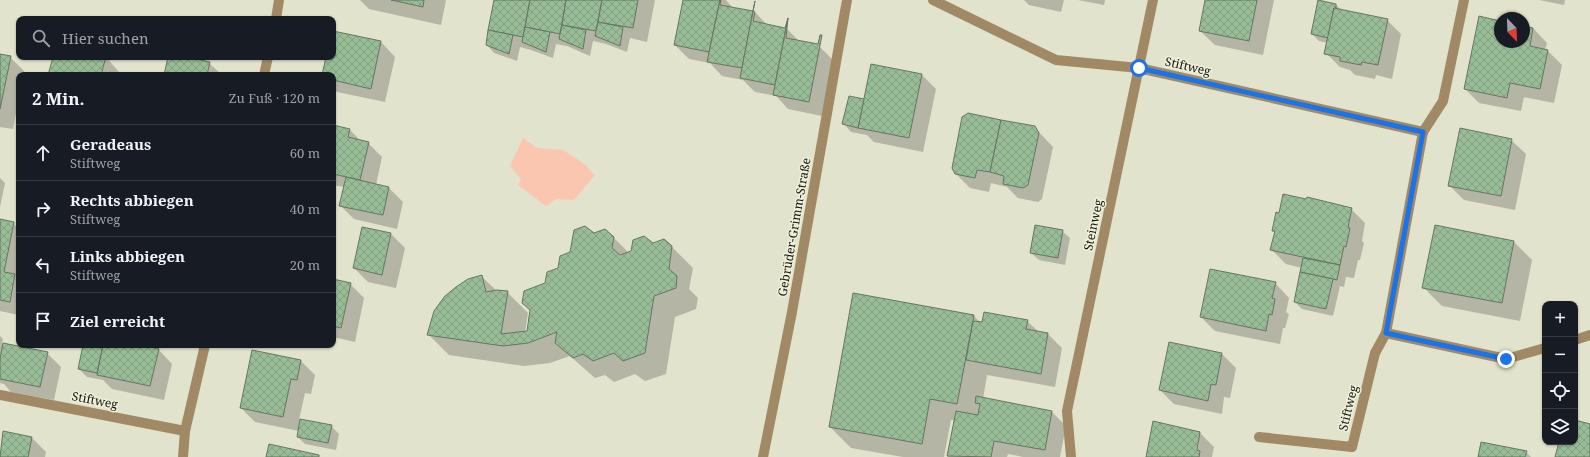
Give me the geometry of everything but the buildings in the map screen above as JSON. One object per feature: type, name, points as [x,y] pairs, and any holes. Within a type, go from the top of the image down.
[{"type":"street","points":[[276,16],[279,0]]},
{"type":"street","name":"Gebrüder-Grimm-Straße","points":[[763,457],[792,312],[847,0]]},
{"type":"street","name":"Stiftweg","points":[[933,0],[1056,60],[1139,68],[1423,132]]},
{"type":"street","name":"Steinweg","points":[[1071,457],[1067,411],[1153,0]]},
{"type":"street","name":"Stiftweg","points":[[1259,437],[1352,447],[1375,353],[1386,333],[1423,132],[1443,101],[1464,0]]},
{"type":"street","points":[[265,72],[267,60]]},
{"type":"street","points":[[1386,333],[1506,359],[1542,349]]},
{"type":"street","points":[[1578,339],[1590,335]]},
{"type":"street","points":[[183,457],[184,431],[204,348]]},
{"type":"street","name":"Stiftweg","points":[[0,395],[184,431]]},
{"type":"shaded area","points":[[523,138],[537,148],[563,150],[583,163],[595,175],[574,200],[556,199],[546,206],[518,185],[521,179],[510,166]]},
{"type":"route","points":[[1139,68],[1423,132],[1386,333],[1506,359]]}]
